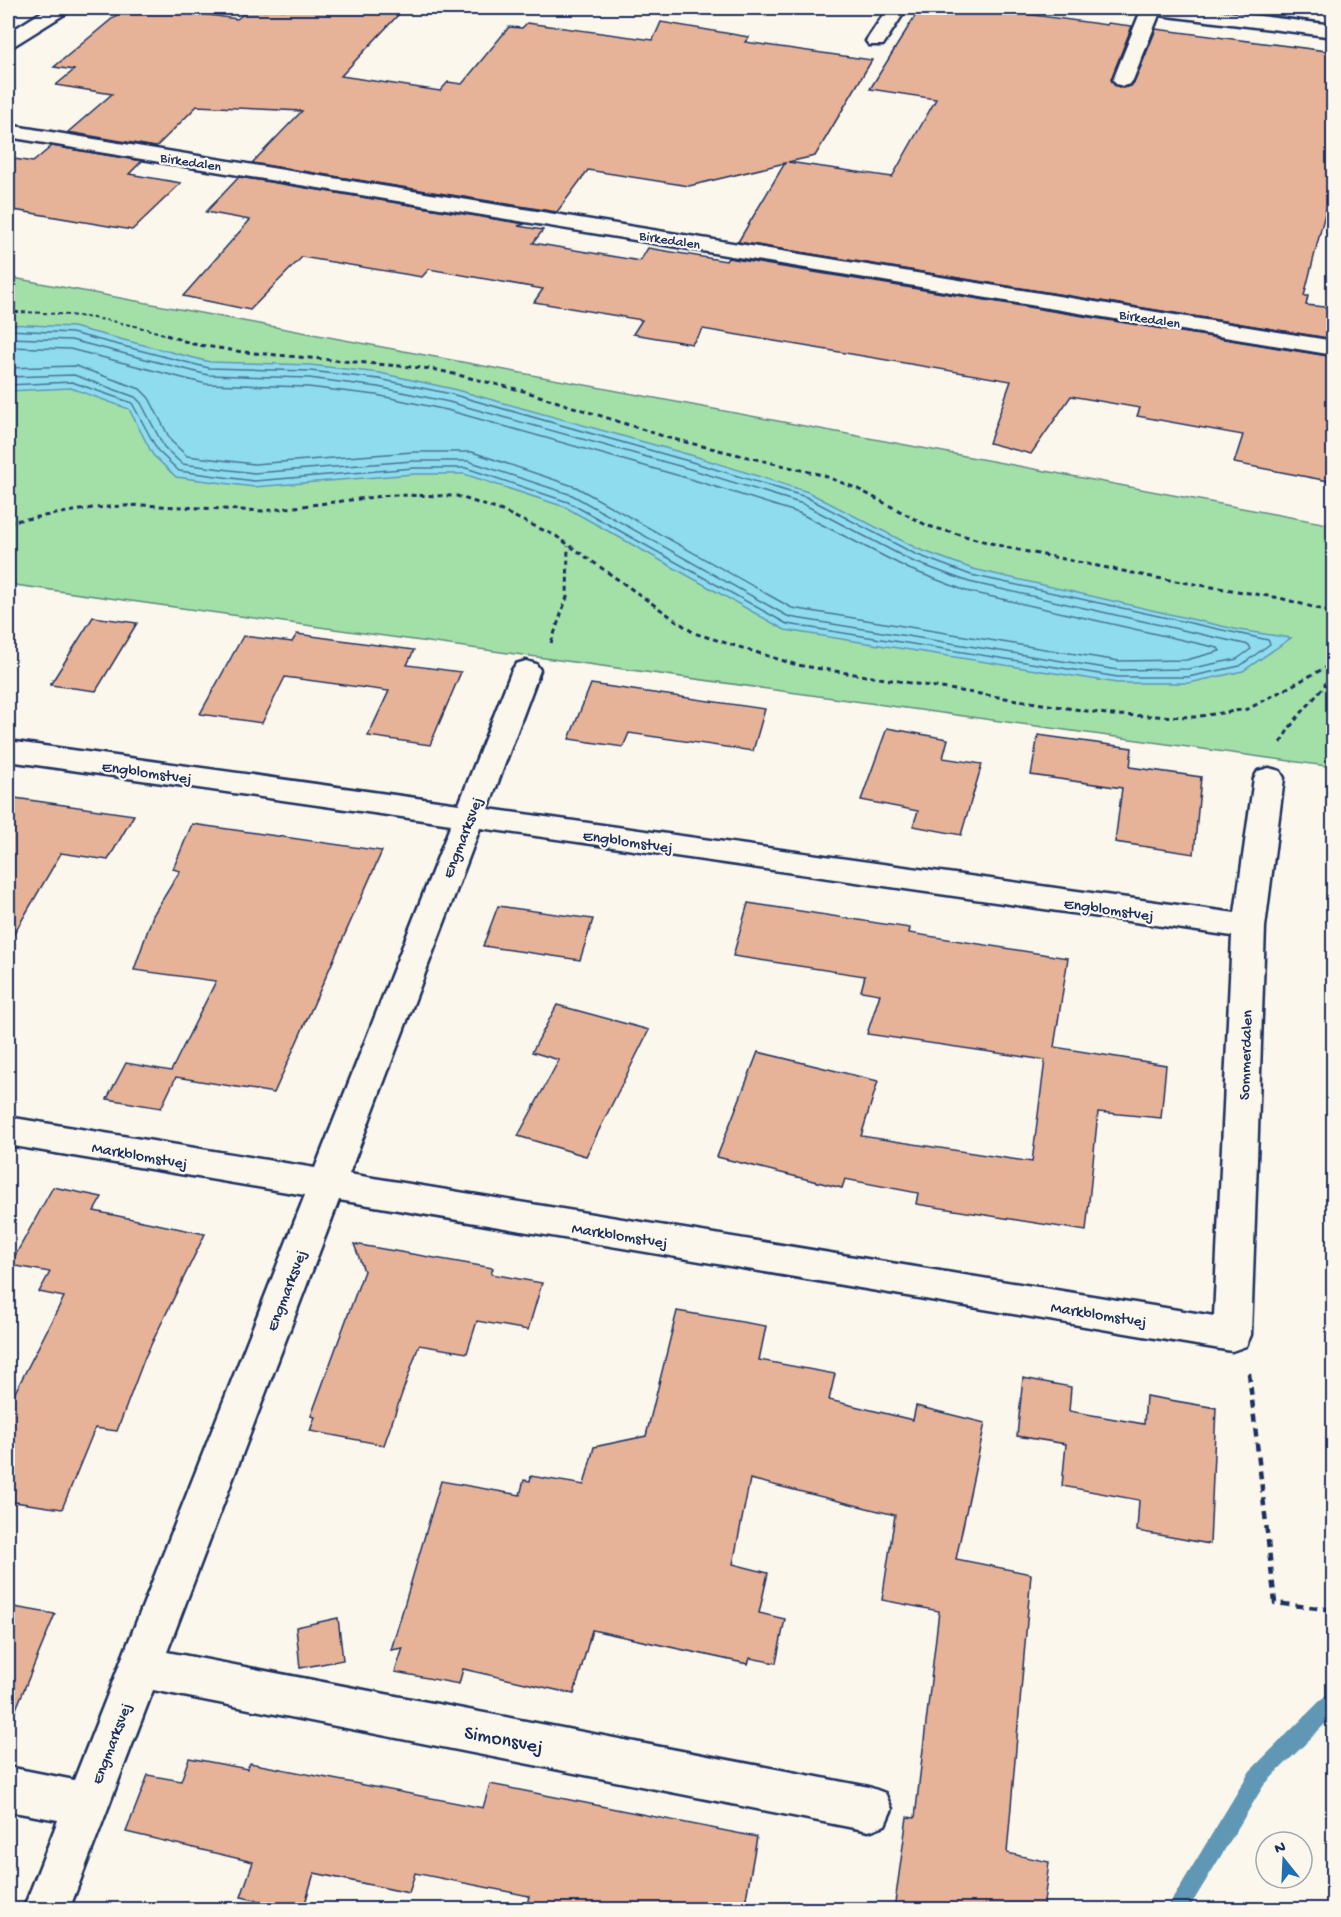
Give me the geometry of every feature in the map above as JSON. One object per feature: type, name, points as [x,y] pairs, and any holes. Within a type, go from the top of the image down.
[{"type":"street","points":[[8,41],[61,8]]},
{"type":"street","points":[[876,41],[897,8]]},
{"type":"street","points":[[1123,80],[1152,8],[1334,31]]},
{"type":"street","name":"Birkedalen","points":[[8,131],[1334,348]]},
{"type":"street","name":"Engmarksvej","points":[[46,1910],[526,670]]},
{"type":"street","name":"Engblomstvej","points":[[8,751],[1249,927]]},
{"type":"street","name":"Sommerdalen","points":[[1232,1335],[1249,927],[1269,778]]},
{"type":"street","name":"Markblomstvej","points":[[8,1131],[1232,1335]]},
{"type":"street","name":"Simonsvej","points":[[139,1667],[869,1809]]},
{"type":"street","points":[[8,1789],[87,1804]]},
{"type":"path","points":[[8,312],[40,312],[111,320],[193,344],[243,352],[433,369],[524,392],[669,438],[822,475],[858,489],[928,526],[1009,548],[1157,578],[1280,598],[1334,613]]},
{"type":"path","points":[[8,522],[140,505],[263,511],[390,495],[458,496],[502,511],[556,536],[694,633],[797,666],[1112,715],[1194,717],[1248,709],[1334,663]]},
{"type":"path","points":[[526,670],[540,668],[567,597],[568,545]]},
{"type":"path","points":[[1269,778],[1286,729],[1331,679],[1334,668]]},
{"type":"path","points":[[1232,1335],[1247,1362],[1275,1603],[1334,1610]]},
{"type":"green space","points":[[8,277],[1333,525],[1333,767],[8,584]]},
{"type":"water","points":[[8,324],[73,327],[210,362],[310,365],[380,373],[453,389],[694,456],[808,492],[918,549],[973,569],[1239,630],[1291,638],[1243,671],[1189,683],[1117,683],[785,630],[565,507],[464,474],[414,474],[254,487],[176,477],[153,455],[129,409],[71,388],[8,391]]},
{"type":"building","points":[[125,8],[160,8],[237,19],[251,8],[265,11],[269,8],[284,10],[287,8],[343,8],[398,15],[341,76],[440,91],[448,82],[462,84],[509,27],[522,28],[527,23],[653,40],[661,22],[749,37],[745,42],[872,60],[815,156],[788,162],[892,177],[936,99],[870,89],[920,8],[1021,8],[1018,13],[1107,25],[1108,23],[1132,26],[1111,79],[1114,85],[1122,88],[1131,86],[1135,81],[1156,29],[1334,52],[1334,178],[1304,296],[1308,296],[1306,305],[1334,308],[1334,339],[738,242],[785,163],[689,186],[588,170],[557,212],[252,163],[302,111],[197,106],[156,147],[68,132],[112,94],[56,85],[74,70],[54,67]]},
{"type":"building","points":[[52,146],[142,161],[129,174],[181,183],[132,230],[8,209],[8,158],[33,162]]},
{"type":"building","points":[[239,177],[525,224],[518,226],[543,230],[533,243],[640,261],[648,248],[726,261],[728,258],[1334,357],[1334,482],[1234,463],[1243,435],[1137,416],[1140,408],[1071,396],[1031,454],[989,443],[1011,381],[703,329],[692,344],[633,334],[642,320],[534,302],[543,289],[429,269],[422,277],[302,257],[250,310],[183,296],[250,220],[206,212]]},
{"type":"building","points":[[93,617],[137,623],[96,691],[50,685]]},
{"type":"building","points":[[297,634],[414,650],[407,665],[461,672],[430,745],[368,736],[389,691],[285,677],[262,723],[200,714],[243,636],[292,642]]},
{"type":"building","points":[[591,684],[765,709],[753,751],[629,733],[623,747],[569,739]]},
{"type":"building","points":[[887,728],[948,739],[943,758],[982,764],[961,835],[913,826],[918,811],[861,800]]},
{"type":"building","points":[[1038,735],[1132,748],[1130,767],[1201,777],[1194,854],[1115,842],[1122,788],[1031,775]]},
{"type":"building","points":[[8,797],[134,815],[108,860],[61,853],[8,944]]},
{"type":"building","points":[[192,824],[382,851],[274,1093],[176,1077],[161,1108],[107,1099],[126,1063],[171,1071],[216,981],[134,970],[153,915],[180,871],[173,869]]},
{"type":"building","points":[[748,903],[910,928],[909,933],[1068,958],[1054,1047],[1166,1065],[1161,1118],[1098,1112],[1086,1231],[916,1204],[918,1193],[845,1179],[842,1188],[717,1157],[758,1052],[878,1081],[861,1136],[1032,1162],[1045,1060],[867,1034],[880,994],[861,991],[865,976],[733,956]]},
{"type":"building","points":[[498,906],[593,919],[580,960],[483,946]]},
{"type":"building","points":[[557,1005],[649,1030],[586,1156],[518,1136],[559,1060],[532,1052]]},
{"type":"building","points":[[53,1187],[102,1197],[94,1211],[205,1234],[145,1357],[117,1431],[95,1428],[62,1509],[8,1501],[8,1406],[64,1297],[39,1292],[50,1272],[10,1265]]},
{"type":"building","points":[[354,1244],[493,1268],[491,1274],[542,1283],[528,1330],[477,1321],[467,1353],[419,1345],[384,1445],[310,1431],[315,1417],[311,1416],[364,1271]]},
{"type":"building","points":[[677,1311],[766,1326],[759,1360],[835,1374],[829,1400],[913,1420],[916,1406],[985,1423],[956,1559],[1031,1574],[1007,1853],[1049,1862],[1043,1910],[894,1910],[907,1817],[915,1818],[939,1611],[882,1600],[895,1515],[750,1479],[733,1564],[768,1573],[759,1613],[785,1619],[776,1663],[750,1658],[748,1664],[592,1630],[574,1694],[463,1669],[459,1684],[395,1672],[403,1648],[391,1650],[441,1481],[520,1495],[524,1480],[530,1481],[531,1476],[584,1485],[594,1447],[646,1436]]},
{"type":"building","points":[[1023,1378],[1071,1387],[1069,1411],[1144,1424],[1146,1396],[1216,1408],[1210,1544],[1137,1531],[1139,1500],[1062,1486],[1066,1444],[1017,1436]]},
{"type":"building","points":[[8,1606],[55,1614],[9,1726],[8,1726]]},
{"type":"building","points":[[338,1618],[343,1660],[300,1668],[296,1627]]},
{"type":"building","points":[[189,1758],[247,1769],[250,1763],[483,1808],[490,1784],[757,1837],[744,1910],[526,1910],[529,1896],[415,1873],[409,1893],[314,1873],[303,1910],[241,1897],[253,1862],[126,1832],[148,1775],[181,1781]]},
{"type":"waterway","points":[[1176,1910],[1257,1778],[1334,1701]]}]
